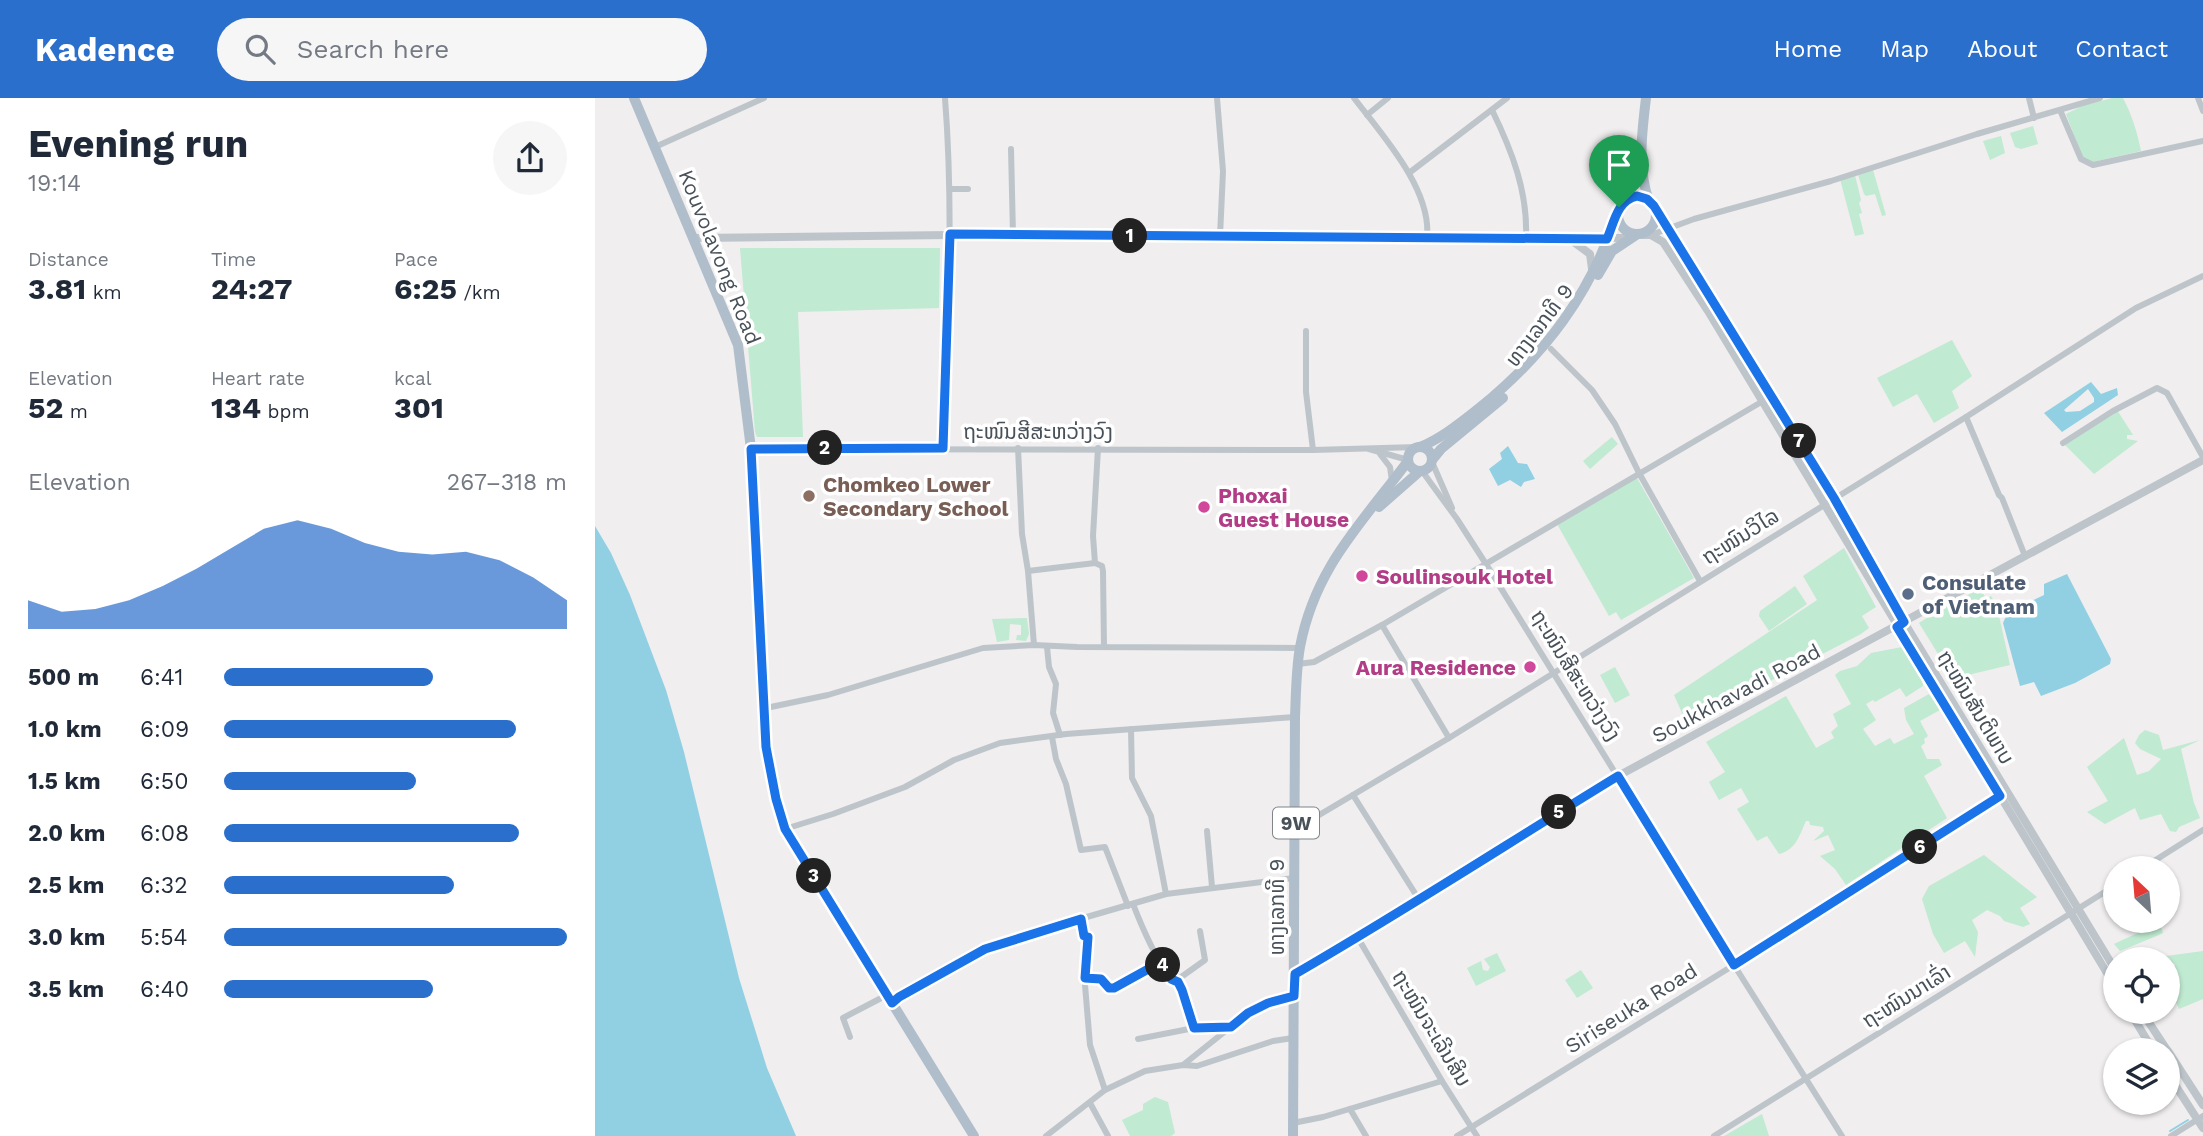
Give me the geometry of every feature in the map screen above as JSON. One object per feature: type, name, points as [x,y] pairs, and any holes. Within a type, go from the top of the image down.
[{"type":"main road","name":"Kouvolavong Road","points":[[633,98],[695,238],[738,345],[751,449],[766,747],[785,829],[974,1136]]},
{"type":"main road","name":"ທາງເລກທີ 9","points":[[1418,447],[1448,433],[1512,381],[1546,346],[1582,298],[1619,208],[1641,132],[1646,98]]},
{"type":"main road","name":"ທາງເລກທີ 9","points":[[1432,461],[1441,449],[1517,386],[1551,349],[1612,251],[1653,225],[1656,215],[1642,176],[1641,132]]},
{"type":"main road","points":[[1639,236],[1621,227],[1617,217],[1619,208],[1627,199],[1640,196],[1652,205]]},
{"type":"main road","points":[[1418,447],[1431,453],[1432,461],[1428,468],[1421,471],[1413,469],[1408,460],[1410,452],[1418,447]]},
{"type":"main road","name":"ທາງເລກທີ 9","points":[[1293,1136],[1296,717],[1300,648],[1310,605],[1337,552],[1408,460]]},
{"type":"main road","name":"ທາງເລກທີ 9","points":[[1358,525],[1421,471]]},
{"type":"street","points":[[655,147],[764,98]]},
{"type":"street","points":[[943,448],[950,234],[945,98]]},
{"type":"street","points":[[1217,98],[1223,171],[1220,236]]},
{"type":"street","points":[[1354,98],[1409,173],[1426,213],[1429,225],[1427,238]]},
{"type":"street","points":[[1367,115],[1388,98]]},
{"type":"street","points":[[1409,173],[1507,98]]},
{"type":"street","points":[[2028,98],[2034,118]]},
{"type":"street","points":[[695,238],[950,234],[1569,239],[1639,236],[1668,230],[1694,219],[1831,181],[2100,98]]},
{"type":"street","points":[[2198,98],[2203,111]]},
{"type":"street","points":[[1492,110],[1506,137],[1523,190],[1527,218],[1525,238]]},
{"type":"street","points":[[2060,110],[2081,159],[2093,165],[2203,141]]},
{"type":"street","points":[[1011,149],[1013,235]]},
{"type":"street","points":[[950,188],[968,189]]},
{"type":"street","name":"ຖະໜົນສັນຕິພາບ","points":[[1652,205],[1834,498],[1901,625],[2000,796],[2103,953]]},
{"type":"street","name":"ຖະໜົນສັນຕິພາບ","points":[[1639,236],[1663,242],[1670,250],[1901,625],[2103,964]]},
{"type":"street","points":[[1569,239],[1590,254],[1592,271]]},
{"type":"street","name":"ຖະໜົນວິໄລ","points":[[1296,823],[1309,821],[1449,738],[1966,417],[2136,308],[2203,276]]},
{"type":"street","points":[[1306,331],[1306,392],[1313,450]]},
{"type":"street","points":[[1551,349],[1592,390],[1615,424],[1639,473],[1700,581]]},
{"type":"street","points":[[2063,443],[2113,411],[2157,388],[2167,393],[2203,458]]},
{"type":"street","points":[[1298,664],[1314,662],[1382,625],[1763,401]]},
{"type":"street","points":[[1966,417],[2025,556]]},
{"type":"street","name":"ຖະໜົນສີສະຫວ່າງວົງ","points":[[751,449],[1313,450],[1418,447]]},
{"type":"street","points":[[1018,448],[1022,534],[1034,645]]},
{"type":"street","points":[[1095,563],[1093,536],[1098,448]]},
{"type":"street","points":[[1368,449],[1408,460]]},
{"type":"street","points":[[1378,452],[1390,467],[1391,483]]},
{"type":"street","name":"Soukkhavadi Road","points":[[1295,974],[1618,776],[1901,625],[2203,458]]},
{"type":"street","points":[[1432,461],[1457,519]]},
{"type":"street","points":[[1421,471],[1457,519]]},
{"type":"street","name":"ຖະໜົນສີສະຫວ່າງວົງ","points":[[1457,519],[1842,1136]]},
{"type":"street","points":[[1028,571],[1095,563],[1102,566],[1104,647]]},
{"type":"street","points":[[1382,625],[1449,738]]},
{"type":"street","points":[[766,708],[828,695],[983,648],[1034,645],[1300,648]]},
{"type":"street","points":[[1047,647],[1049,667],[1056,684],[1053,713],[1060,736]]},
{"type":"street","points":[[785,829],[905,787],[954,760],[1000,743],[1131,729],[1296,717]]},
{"type":"street","points":[[1131,729],[1132,778],[1151,816],[1166,894]]},
{"type":"street","points":[[1052,737],[1081,850],[1105,847],[1130,905],[1171,979],[1178,982],[1191,1010],[1194,1028]]},
{"type":"street","points":[[1353,795],[1418,898]]},
{"type":"street","name":"Siriseuka Road","points":[[1457,1136],[2000,796]]},
{"type":"street","points":[[2162,856],[2203,830]]},
{"type":"street","points":[[1207,831],[1212,887]]},
{"type":"street","points":[[850,1037],[843,1018],[899,997],[985,949],[1166,894],[1294,878]]},
{"type":"street","name":"ຖະໜົນນາເລົ່າ","points":[[1714,1136],[2103,894]]},
{"type":"street","points":[[1081,919],[1089,947],[1085,978],[1090,1045],[1105,1090]]},
{"type":"street","points":[[1178,982],[1181,975],[1205,961],[1200,931]]},
{"type":"street","name":"ຖະໜົນຈະເລີນສິນ","points":[[1358,937],[1442,1082],[1477,1136]]},
{"type":"street","points":[[1085,978],[1101,979],[1109,988],[1114,988],[1161,962]]},
{"type":"street","points":[[1183,1065],[1248,1013],[1268,1003],[1294,996]]},
{"type":"street","points":[[1138,1039],[1194,1028],[1231,1027]]},
{"type":"street","points":[[1046,1136],[1105,1090],[1145,1071],[1183,1065],[1197,1066],[1273,1041],[1293,1038]]},
{"type":"street","points":[[2180,1070],[2203,1105]]},
{"type":"street","points":[[1293,1123],[1442,1082]]},
{"type":"street","points":[[2180,1090],[2200,1117],[2203,1128]]},
{"type":"street","points":[[1090,1102],[1108,1136]]},
{"type":"street","points":[[1350,1109],[1366,1136]]},
{"type":"street","points":[[2171,1136],[2200,1117]]},
{"type":"green space","points":[[2112,98],[2123,98],[2141,151],[2093,162],[2083,159],[2066,114],[2082,106]]},
{"type":"green space","points":[[2033,126],[2038,144],[2021,149],[2015,147],[2010,133]]},
{"type":"green space","points":[[2001,136],[2005,153],[1990,160],[1983,141]]},
{"type":"green space","points":[[1873,170],[1886,215],[1882,216],[1875,194],[1864,194],[1858,175]]},
{"type":"green space","points":[[1855,175],[1861,200],[1859,203],[1862,213],[1859,214],[1864,234],[1855,236],[1840,179]]},
{"type":"green space","points":[[740,248],[940,248],[939,308],[798,312],[803,437],[757,437]]},
{"type":"green space","points":[[1952,340],[1972,376],[1952,391],[1959,408],[1934,423],[1917,394],[1893,407],[1877,378]]},
{"type":"green space","points":[[2117,410],[2133,435],[2127,435],[2127,439],[2138,441],[2094,474],[2064,444]]},
{"type":"green space","points":[[1612,437],[1618,444],[1590,469],[1583,461]]},
{"type":"green space","points":[[1637,478],[1694,578],[1621,620],[1616,612],[1609,616],[1557,524]]},
{"type":"green space","points":[[1844,548],[1876,607],[1862,616],[1869,628],[1687,724],[1674,695],[1817,600],[1803,576]]},
{"type":"green space","points":[[1795,586],[1807,604],[1769,631],[1759,616],[1760,611]]},
{"type":"green space","points":[[1981,589],[1986,599],[1991,596],[1997,607],[2010,665],[1972,674],[1956,683],[1919,623],[1952,602]]},
{"type":"green space","points":[[1027,618],[1029,634],[1026,641],[1016,640],[1017,635],[1021,635],[1021,625],[1010,624],[1009,640],[997,642],[992,619]]},
{"type":"green space","points":[[1902,647],[1922,679],[1923,686],[1906,697],[1900,688],[1866,704],[1876,720],[1863,729],[1875,746],[1890,738],[1894,744],[1914,734],[1906,720],[1904,708],[1929,694],[1940,710],[1920,721],[1928,736],[1921,746],[1927,759],[1939,759],[1942,765],[1924,776],[1947,818],[1846,885],[1835,869],[1820,856],[1835,850],[1828,835],[1813,841],[1824,831],[1823,827],[1810,825],[1809,821],[1806,821],[1793,846],[1779,854],[1767,836],[1757,841],[1737,809],[1749,802],[1741,788],[1719,800],[1709,782],[1725,772],[1706,742],[1786,696],[1816,748],[1834,738],[1831,732],[1838,726],[1833,714],[1851,704],[1835,675],[1857,666],[1871,653]]},
{"type":"green space","points":[[1615,667],[1630,695],[1615,703],[1600,675]]},
{"type":"green space","points":[[2145,730],[2159,735],[2163,750],[2200,740],[2181,749],[2200,818],[2179,827],[2176,832],[2170,831],[2161,814],[2140,820],[2135,808],[2105,824],[2087,812],[2108,801],[2087,767],[2124,738],[2137,775],[2149,771],[2161,759],[2140,749],[2135,743]]},
{"type":"green space","points":[[1984,855],[2037,897],[2020,908],[2030,924],[2023,927],[2004,921],[1987,910],[1972,920],[1978,932],[1975,957],[1965,941],[1944,953],[1933,934],[1922,899],[1929,886]]},
{"type":"green space","points":[[2137,933],[2163,933],[2130,947],[2117,947],[2114,944]]},
{"type":"green space","points":[[2203,951],[2203,999],[2180,1009],[2180,954]]},
{"type":"green space","points":[[1497,953],[1506,971],[1476,986],[1467,968],[1481,961],[1483,970],[1488,971],[1490,967],[1484,959]]},
{"type":"green space","points":[[1581,970],[1593,988],[1577,998],[1565,980]]},
{"type":"green space","points":[[1155,1097],[1168,1102],[1175,1133],[1171,1136],[1130,1136],[1122,1120],[1143,1110],[1143,1104]]},
{"type":"green space","points":[[1762,1114],[1769,1136],[1724,1136]]},
{"type":"water","points":[[2091,382],[2101,394],[2117,388],[2118,395],[2062,432],[2044,413]],"holes":[[[2088,389],[2094,402],[2080,411],[2064,410]]]},
{"type":"water","points":[[1508,446],[1518,463],[1527,464],[1535,479],[1524,482],[1521,487],[1510,480],[1498,486],[1489,469],[1502,459],[1500,453]]},
{"type":"water","points":[[595,526],[630,595],[666,690],[684,752],[739,978],[767,1068],[796,1136],[595,1136]]},
{"type":"water","points":[[2067,574],[2111,659],[2110,664],[2075,683],[2041,696],[2034,682],[2020,686],[2003,623],[2008,612],[2044,595],[2044,584]]},
{"type":"waterway","points":[[2170,1131],[2188,1120]]},
{"type":"place","name":"Chomkeo Lower Secondary School","points":[[809,496]]},
{"type":"place","name":"Phoxai Guest House","points":[[1204,507]]},
{"type":"place","name":"Soulinsouk Hotel","points":[[1362,576]]},
{"type":"place","name":"Consulate of Vietnam","points":[[1908,594]]},
{"type":"place","name":"Aura Residence","points":[[1530,667]]},
{"type":"route","points":[[1637,196],[1647,199],[1654,206],[1834,498],[1904,622],[1897,627],[2000,796],[1734,965],[1618,776],[1295,974],[1294,996],[1268,1003],[1248,1013],[1231,1027],[1194,1028],[1191,1010],[1178,982],[1171,979],[1161,962],[1114,988],[1109,988],[1101,979],[1085,978],[1089,947],[1081,919],[985,949],[892,1003],[785,829],[776,799],[766,747],[751,449],[943,448],[950,234],[1607,239],[1619,207],[1627,199],[1637,196]]}]
